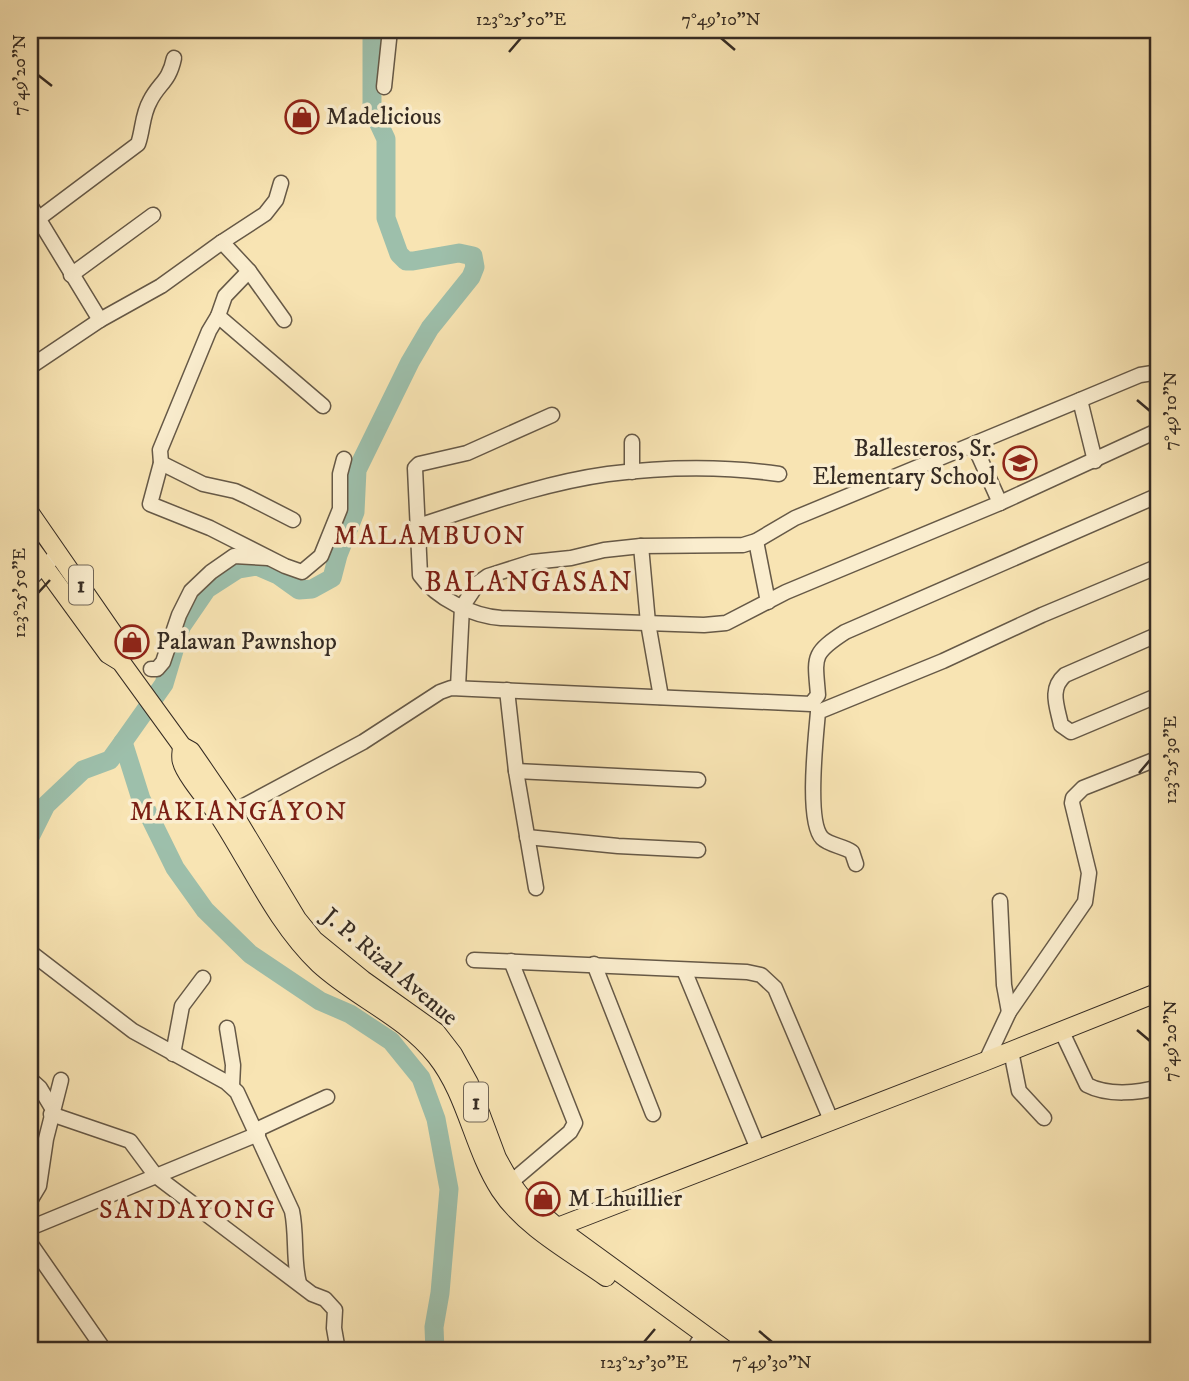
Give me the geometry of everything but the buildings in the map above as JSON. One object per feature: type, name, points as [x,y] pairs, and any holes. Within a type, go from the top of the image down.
[{"type":"main road","name":"J. P. Rizal Avenue","points":[[30,513],[122,646],[121,662]]},
{"type":"main road","name":"J. P. Rizal Avenue","points":[[30,547],[108,654],[121,662],[182,746],[181,762],[226,815],[284,909],[331,955],[436,1032],[453,1054],[468,1083],[497,1158],[505,1187],[529,1221],[550,1230],[727,1351]]},
{"type":"main road","points":[[550,1230],[1159,993]]},
{"type":"main road","name":"J. P. Rizal Avenue","points":[[550,1230],[701,1348]]},
{"type":"street","points":[[384,87],[390,30]]},
{"type":"street","points":[[38,219],[138,144],[145,111],[150,100],[168,78],[174,58]]},
{"type":"street","points":[[30,367],[100,320],[161,286],[265,214],[276,200],[281,183]]},
{"type":"street","points":[[30,205],[100,320]]},
{"type":"street","points":[[71,275],[153,215]]},
{"type":"street","points":[[222,242],[249,271],[284,320]]},
{"type":"street","points":[[249,271],[225,296],[218,317],[209,331],[160,450],[161,463],[150,505],[210,528],[302,572],[321,556],[340,509],[340,474],[344,459]]},
{"type":"street","points":[[218,317],[323,406]]},
{"type":"street","points":[[458,687],[462,607],[478,583],[501,570],[532,562],[640,545],[730,546],[756,541],[795,518],[1140,375],[1159,372]]},
{"type":"street","points":[[1080,400],[1095,461]]},
{"type":"street","points":[[552,415],[467,453],[416,466],[414,471],[420,575],[434,589],[462,607],[497,618],[718,625],[726,623],[786,592],[1000,503],[1159,430]]},
{"type":"street","points":[[632,442],[632,472]]},
{"type":"street","points":[[974,444],[1000,503]]},
{"type":"street","points":[[161,463],[203,484],[248,497],[293,520]]},
{"type":"street","points":[[418,526],[513,496],[582,479],[632,472],[725,468],[779,474]]},
{"type":"street","points":[[856,863],[852,852],[823,839],[817,829],[813,764],[814,708],[818,695],[815,669],[817,655],[829,642],[845,632],[1159,495]]},
{"type":"street","points":[[756,541],[768,602]]},
{"type":"street","points":[[640,545],[648,623],[661,697]]},
{"type":"street","points":[[30,579],[59,553]]},
{"type":"street","points":[[151,669],[157,669],[163,662],[179,615],[191,591],[211,572],[234,556],[273,558]]},
{"type":"street","points":[[226,815],[363,741],[440,692],[458,687],[814,708],[943,661],[1042,615],[1159,566]]},
{"type":"street","points":[[1159,634],[1065,675],[1056,686],[1055,697],[1061,725],[1071,732],[1159,695]]},
{"type":"street","points":[[507,690],[516,771],[536,888]]},
{"type":"street","points":[[986,1061],[1009,1012],[1085,902],[1089,873],[1073,798],[1083,788],[1159,758]]},
{"type":"street","points":[[516,771],[698,780]]},
{"type":"street","points":[[527,837],[698,850]]},
{"type":"street","points":[[1000,901],[1004,985],[1009,1012]]},
{"type":"street","points":[[30,952],[134,1031],[232,1086],[241,1098],[292,1211],[299,1283]]},
{"type":"street","points":[[474,960],[594,964],[761,975],[775,988],[831,1120]]},
{"type":"street","points":[[505,1187],[570,1132],[575,1123],[511,961]]},
{"type":"street","points":[[594,964],[653,1114]]},
{"type":"street","points":[[684,970],[758,1149]]},
{"type":"street","points":[[173,1054],[182,1006],[203,978]]},
{"type":"street","points":[[227,1028],[233,1066],[232,1086]]},
{"type":"street","points":[[1060,1030],[1087,1085],[1126,1093],[1159,1087]]},
{"type":"street","points":[[1011,1051],[1019,1091],[1044,1118]]},
{"type":"street","points":[[30,1079],[40,1088],[52,1111],[130,1141],[156,1176],[312,1294],[326,1299],[335,1310],[334,1328],[338,1351]]},
{"type":"street","points":[[30,1201],[39,1186],[52,1111],[61,1080]]},
{"type":"street","points":[[30,1228],[257,1132],[327,1097]]},
{"type":"street","points":[[30,1243],[105,1351]]},
{"type":"waterway","points":[[30,837],[46,805],[83,770],[110,760],[123,742],[164,684],[181,627],[207,589],[238,569],[257,566],[278,575],[299,590],[312,589],[332,578],[355,512],[357,470],[410,362],[430,328],[471,277],[475,267],[473,256],[459,253],[406,261],[399,254],[386,218],[386,139],[372,109],[372,30]]},
{"type":"waterway","points":[[123,742],[141,799],[175,868],[205,910],[250,954],[320,1001],[350,1014],[391,1041],[421,1078],[436,1119],[449,1189],[440,1293],[434,1327],[435,1351]]},
{"type":"place","name":"Madelicious","points":[[302,117]]},
{"type":"place","name":"Ballesteros, Sr. Elementary School","points":[[1020,463]]},
{"type":"place","name":"Palawan Pawnshop","points":[[132,642]]},
{"type":"place","name":"M Lhuillier","points":[[543,1199]]},
{"type":"district","name":"MALAMBUON","points":[[430,536]]},
{"type":"district","name":"BALANGASAN","points":[[529,582]]},
{"type":"district","name":"MAKIANGAYON","points":[[239,812]]},
{"type":"district","name":"SANDAYONG","points":[[188,1210]]}]
